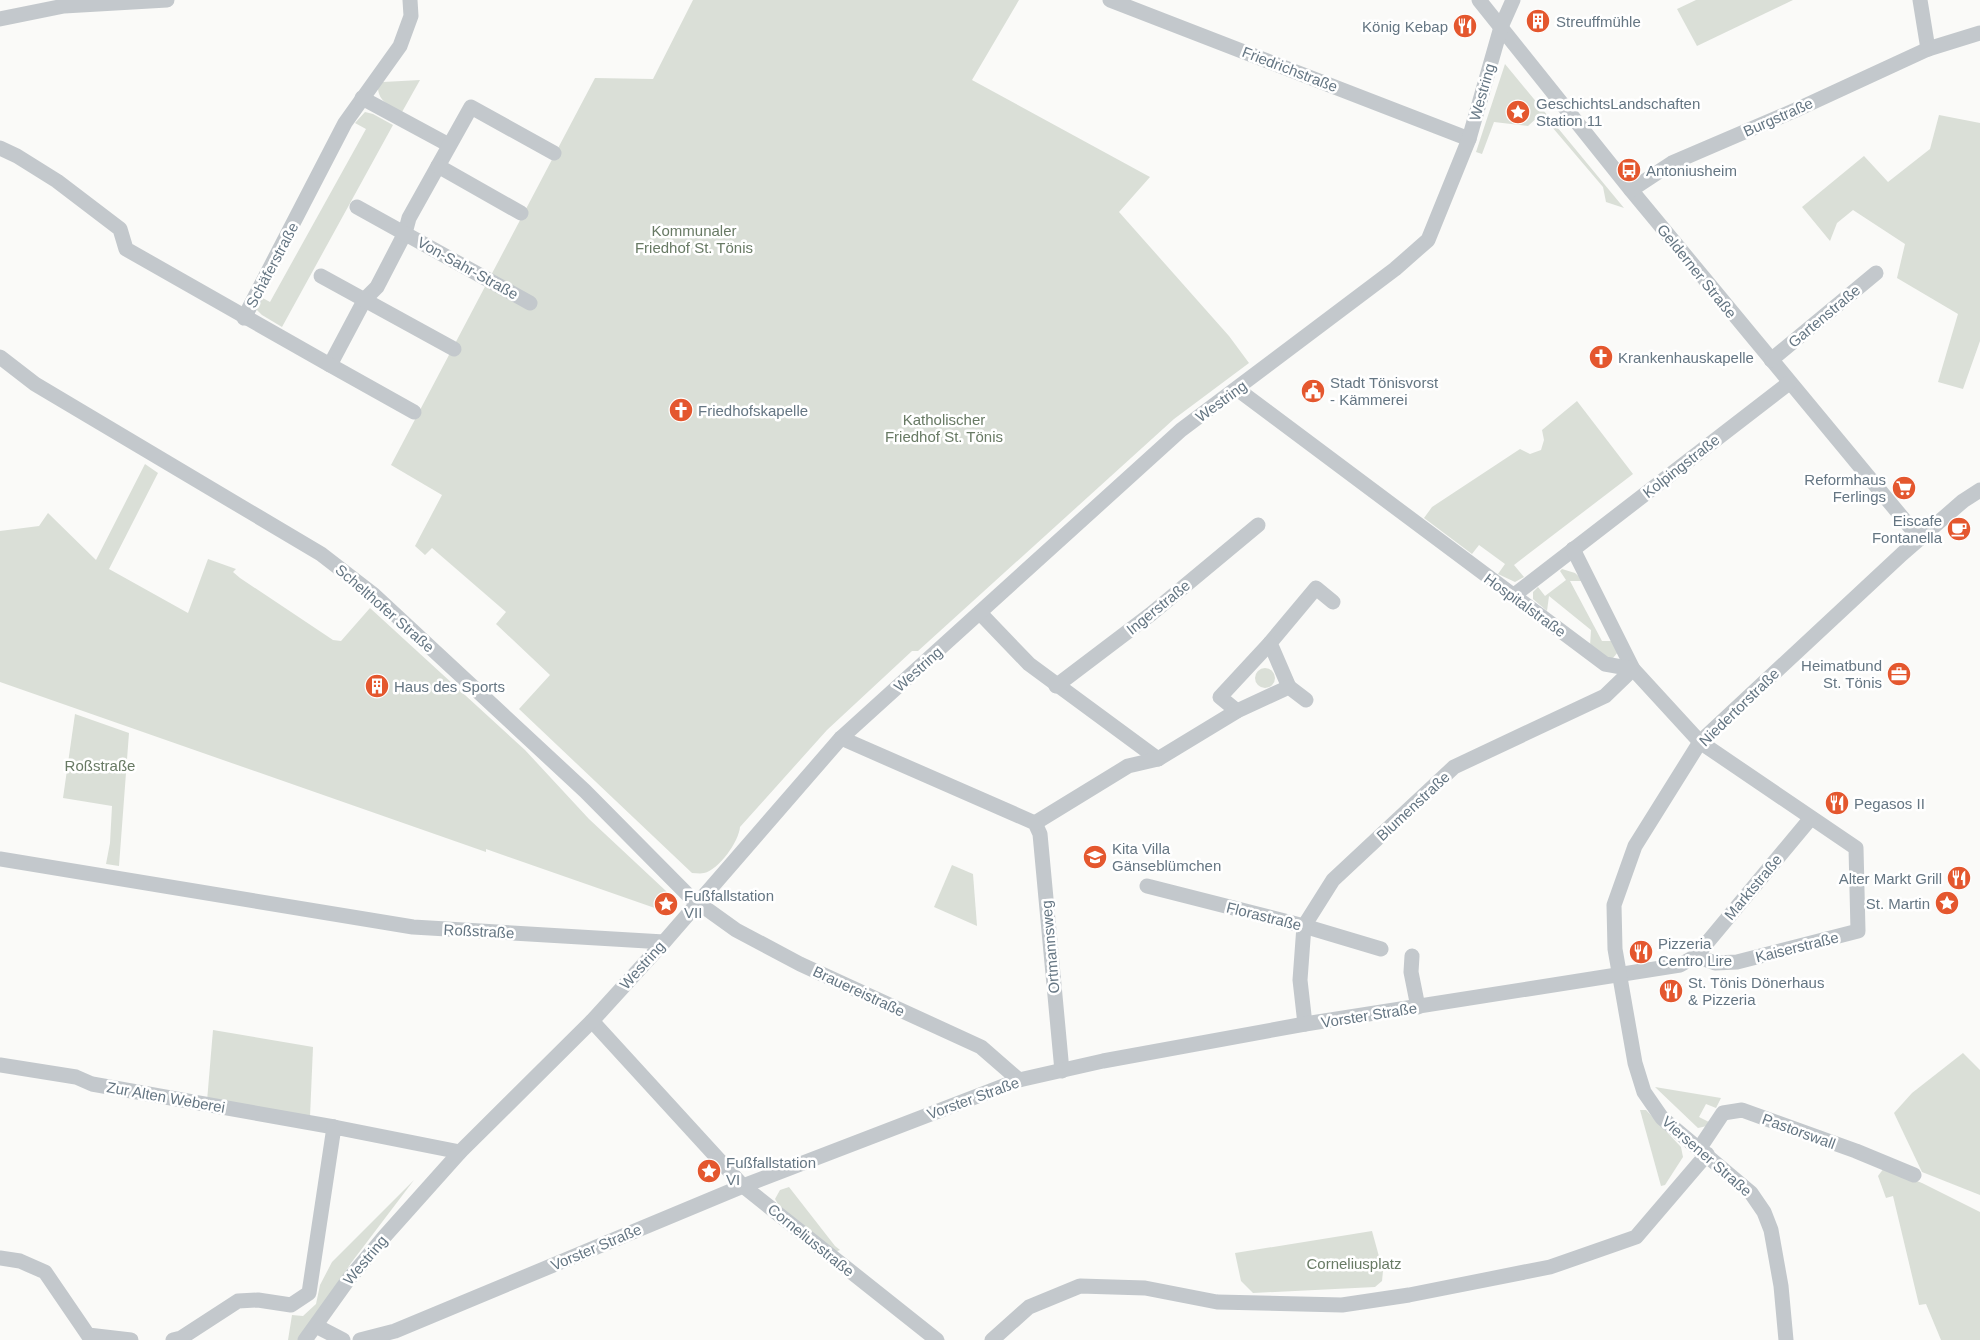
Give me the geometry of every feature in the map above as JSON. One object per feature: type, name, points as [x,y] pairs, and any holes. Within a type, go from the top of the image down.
[{"type":"street","points":[[0,19],[64,6],[167,0]]},
{"type":"street","name":"Schäferstraße","points":[[0,148],[17,156],[57,182],[120,229],[126,249],[244,318],[345,123],[400,46],[411,16],[410,0]]},
{"type":"street","name":"Friedrichstraße","points":[[1110,0],[1469,139]]},
{"type":"street","name":"Gelderner Straße","points":[[1479,0],[1631,190],[1920,539]]},
{"type":"street","name":"Westring","points":[[316,1326],[359,1266],[460,1152],[592,1021],[699,903],[841,738],[1181,430],[1395,269],[1428,240],[1469,139],[1501,27],[1513,0]]},
{"type":"street","points":[[1920,0],[1928,49]]},
{"type":"street","name":"Burgstraße","points":[[1631,190],[1672,163],[1798,109],[1928,49],[1980,33]]},
{"type":"street","points":[[362,98],[449,145]]},
{"type":"street","name":"Von-Sahr-Straße","points":[[330,365],[365,299],[378,287],[405,234],[409,218],[471,107],[554,153]]},
{"type":"street","points":[[438,166],[521,213]]},
{"type":"street","name":"Von-Sahr-Straße","points":[[357,207],[530,303]]},
{"type":"street","name":"Gartenstraße","points":[[1771,360],[1876,273]]},
{"type":"street","points":[[320,276],[454,349]]},
{"type":"street","points":[[244,318],[414,412]]},
{"type":"street","name":"Schelthofer Straße","points":[[0,357],[35,384],[320,554],[374,595],[585,791],[667,876],[699,903]]},
{"type":"street","name":"Kolpingstraße","points":[[1513,596],[1789,383]]},
{"type":"street","name":"Hospitalstraße","points":[[1237,389],[1606,664],[1633,669]]},
{"type":"street","name":"Niedertorstraße","points":[[1620,974],[1615,949],[1614,905],[1635,846],[1700,742],[1920,539],[1963,501],[1980,490]]},
{"type":"street","name":"Ingerstraße","points":[[1056,686],[1151,614],[1258,525]]},
{"type":"street","points":[[1573,549],[1633,669],[1700,742],[1810,818]]},
{"type":"street","points":[[1237,711],[1220,698],[1270,644],[1316,588],[1333,602]]},
{"type":"street","points":[[980,613],[1029,664],[1056,686],[1158,760]]},
{"type":"street","points":[[1270,644],[1289,686],[1306,700]]},
{"type":"street","name":"Blumenstraße","points":[[1305,1024],[1300,980],[1304,926],[1333,880],[1454,767],[1605,696],[1633,669]]},
{"type":"street","points":[[841,738],[1035,823],[1128,766],[1158,760],[1237,711],[1289,686]]},
{"type":"street","name":"Kaiserstraße","points":[[1696,956],[1715,963],[1737,962],[1858,932],[1856,848],[1810,818]]},
{"type":"street","name":"Marktstraße","points":[[1696,956],[1810,818]]},
{"type":"street","name":"Ortmannsweg","points":[[1035,823],[1040,834],[1062,1071]]},
{"type":"street","name":"Roßstraße","points":[[0,859],[414,927],[664,942]]},
{"type":"street","name":"Florastraße","points":[[1147,886],[1304,926],[1381,949]]},
{"type":"street","name":"Brauereistraße","points":[[699,903],[736,930],[800,964],[981,1048],[1019,1080]]},
{"type":"street","points":[[1412,956],[1411,972],[1418,1007]]},
{"type":"street","points":[[1620,974],[1680,965],[1696,956]]},
{"type":"street","name":"Vorster Straße","points":[[360,1340],[395,1331],[743,1186],[1019,1080],[1305,1024],[1620,974]]},
{"type":"street","name":"Viersener Straße","points":[[1620,974],[1635,1063],[1644,1092],[1662,1118],[1752,1193],[1764,1212],[1771,1230],[1781,1286],[1786,1340]]},
{"type":"street","name":"Corneliusstraße","points":[[592,1021],[743,1186],[937,1340]]},
{"type":"street","name":"Zur Alten Weberei","points":[[0,1065],[76,1077],[92,1084],[334,1127],[460,1152]]},
{"type":"street","name":"Pastorswall","points":[[1703,1151],[1723,1113],[1742,1110],[1856,1151],[1914,1175]]},
{"type":"street","points":[[174,1340],[181,1338],[238,1301],[258,1300],[291,1305],[309,1293],[334,1127]]},
{"type":"street","points":[[992,1340],[1029,1307],[1080,1286],[1144,1288],[1217,1302],[1342,1305],[1409,1295],[1550,1266],[1636,1237],[1675,1195],[1703,1151]]},
{"type":"street","points":[[0,1258],[20,1260],[45,1272],[88,1335],[131,1340]]},
{"type":"street","points":[[305,1340],[316,1326],[343,1340]]},
{"type":"green space","points":[[693,0],[1019,0],[972,80],[1150,177],[1119,212],[1229,336],[1249,363],[1174,419],[918,651],[912,651],[827,730],[740,827],[736,840],[722,861],[710,871],[704,873],[692,873],[519,709],[550,675],[496,624],[506,612],[432,548],[425,555],[415,546],[442,495],[391,465],[595,78],[653,79]]},
{"type":"green space","points":[[1696,0],[1793,0],[1697,46],[1677,9]]},
{"type":"green space","points":[[1505,64],[1624,208],[1606,202],[1603,187],[1541,114],[1528,126],[1494,122],[1482,154],[1476,152]]},
{"type":"green space","points":[[420,80],[402,112],[386,103],[380,96],[378,87],[383,82]]},
{"type":"green space","points":[[365,112],[373,114],[393,125],[282,327],[262,315],[256,309],[259,296],[270,302],[366,129],[355,123]]},
{"type":"green space","points":[[1939,115],[1980,123],[1980,341],[1963,389],[1938,382],[1958,314],[1897,278],[1905,244],[1853,210],[1837,223],[1830,241],[1802,207],[1864,156],[1888,182],[1930,149]]},
{"type":"green space","points":[[1577,401],[1633,474],[1514,565],[1524,577],[1515,582],[1498,574],[1505,564],[1479,545],[1472,554],[1424,518],[1432,507],[1520,449],[1530,454],[1541,450],[1544,440],[1542,430]]},
{"type":"green space","points":[[145,464],[158,473],[109,569],[188,613],[208,559],[236,569],[233,572],[240,578],[333,640],[341,641],[370,608],[525,750],[589,819],[666,891],[674,904],[672,914],[486,849],[486,852],[0,682],[0,531],[39,526],[48,513],[96,560]]},
{"type":"green space","points":[[1562,569],[1575,573],[1584,581],[1570,581],[1602,641],[1616,641],[1618,652],[1613,658],[1606,658],[1590,646],[1591,630],[1549,596],[1547,611],[1533,599],[1533,592],[1538,587],[1545,596],[1566,580],[1560,571]]},
{"type":"green space","points":[[1265,668],[1272,671],[1275,678],[1272,685],[1265,688],[1258,685],[1255,678],[1258,671]]},
{"type":"green space","points":[[75,714],[129,733],[119,866],[106,864],[110,843],[112,806],[63,798]]},
{"type":"green space","points":[[952,865],[973,874],[977,926],[934,907]]},
{"type":"green space","points":[[213,1030],[313,1047],[310,1117],[207,1101]]},
{"type":"green space","points":[[1963,1053],[1980,1070],[1980,1195],[1922,1172],[1894,1113],[1912,1093]]},
{"type":"green space","points":[[1655,1087],[1721,1098],[1716,1108],[1706,1104],[1699,1117],[1709,1122],[1707,1126],[1698,1128]]},
{"type":"green space","points":[[1640,1110],[1646,1110],[1681,1147],[1683,1157],[1665,1185],[1661,1186]]},
{"type":"green space","points":[[1884,1168],[1922,1183],[1980,1212],[1980,1340],[1941,1340],[1926,1304],[1919,1305],[1893,1196],[1886,1198],[1878,1176]]},
{"type":"green space","points":[[414,1180],[351,1263],[308,1329],[298,1340],[288,1340],[292,1315],[303,1316],[316,1304],[320,1285],[332,1262]]},
{"type":"green space","points":[[789,1187],[840,1250],[835,1252],[781,1209],[775,1199],[780,1190]]},
{"type":"green space","name":"Corneliusplatz","points":[[1372,1231],[1383,1271],[1382,1281],[1375,1287],[1253,1293],[1241,1281],[1235,1253]]},
{"type":"place","name":"Streuffmühle","points":[[1538,21]]},
{"type":"place","name":"König Kebap","points":[[1465,26]]},
{"type":"place","name":"GeschichtsLandschaften Station 11","points":[[1518,112]]},
{"type":"place","name":"Antoniusheim","points":[[1629,170]]},
{"type":"place","name":"Krankenhauskapelle","points":[[1601,357]]},
{"type":"place","name":"Stadt Tönisvorst - Kämmerei","points":[[1313,391]]},
{"type":"place","name":"Friedhofskapelle","points":[[681,410]]},
{"type":"place","name":"Reformhaus Ferlings","points":[[1904,488]]},
{"type":"place","name":"Eiscafe Fontanella","points":[[1959,529]]},
{"type":"place","name":"Heimatbund St. Tönis","points":[[1899,674]]},
{"type":"place","name":"Haus des Sports","points":[[377,686]]},
{"type":"place","name":"Pegasos II","points":[[1837,803]]},
{"type":"place","name":"Kita Villa Gänseblümchen","points":[[1095,857]]},
{"type":"place","name":"Alter Markt Grill","points":[[1959,878]]},
{"type":"place","name":"St. Martin","points":[[1947,903]]},
{"type":"place","name":"Fußfallstation VII","points":[[666,904]]},
{"type":"place","name":"Pizzeria Centro Lire","points":[[1641,952]]},
{"type":"place","name":"St. Tönis Dönerhaus & Pizzeria","points":[[1671,991]]},
{"type":"place","name":"Fußfallstation VI","points":[[709,1171]]},
{"type":"park label","name":"Kommunaler Friedhof St. Tönis","points":[[694,238]]},
{"type":"park label","name":"Katholischer Friedhof St. Tönis","points":[[944,428]]}]
